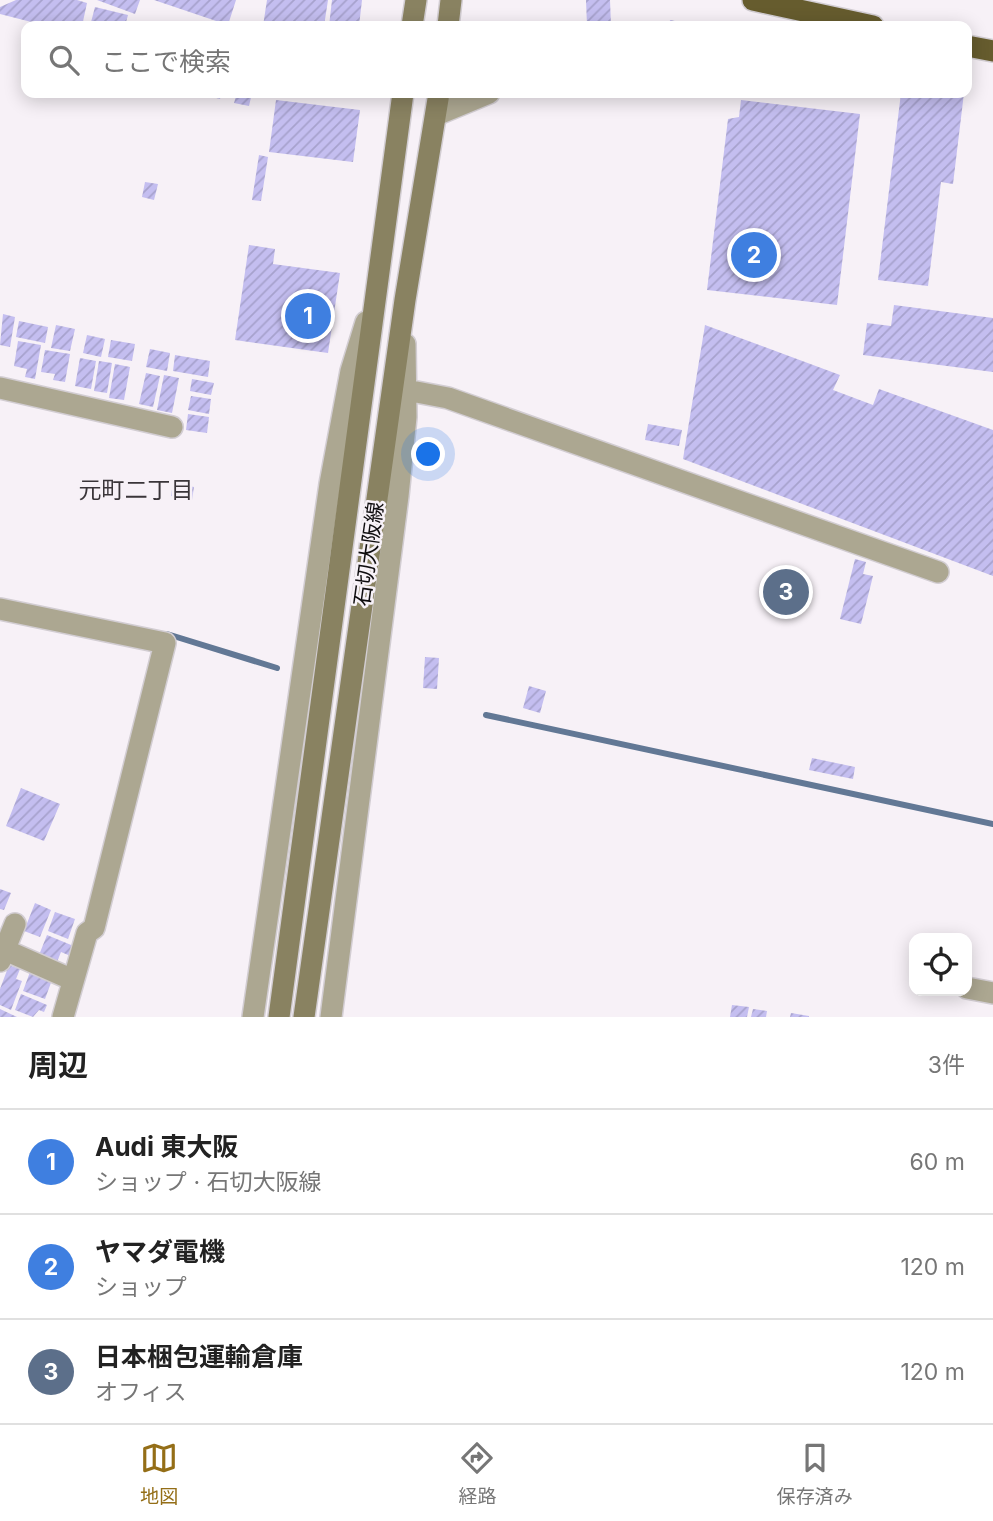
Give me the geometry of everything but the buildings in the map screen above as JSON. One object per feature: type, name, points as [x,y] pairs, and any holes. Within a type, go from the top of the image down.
[{"type":"highway","points":[[753,0],[829,21]]},
{"type":"highway","points":[[972,47],[993,51]]},
{"type":"main road","points":[[413,21],[416,0]]},
{"type":"main road","points":[[449,21],[452,0]]},
{"type":"main road","name":"石切大阪線","points":[[279,1017],[402,98]]},
{"type":"main road","name":"石切大阪線","points":[[304,1017],[405,300],[438,98]]},
{"type":"street","points":[[436,115],[477,98]]},
{"type":"street","points":[[253,1017],[330,484],[351,371],[375,294]]},
{"type":"street","points":[[331,1017],[398,496],[406,390],[405,300]]},
{"type":"street","points":[[0,388],[172,427]]},
{"type":"street","points":[[406,390],[448,398],[938,572]]},
{"type":"street","points":[[0,608],[165,643],[93,928],[87,933],[63,1017]]},
{"type":"street","points":[[15,924],[2,956],[73,980]]},
{"type":"street","points":[[972,989],[993,993]]},
{"type":"waterway","points":[[167,634],[277,668]]},
{"type":"waterway","points":[[486,715],[993,824]]},
{"type":"place","name":"ヤマダ電機","points":[[754,255]]},
{"type":"place","name":"Audi 東大阪","points":[[308,316]]},
{"type":"place","name":"日本梱包運輸倉庫","points":[[786,592]]},
{"type":"district","name":"元町二丁目","points":[[136,490]]}]
